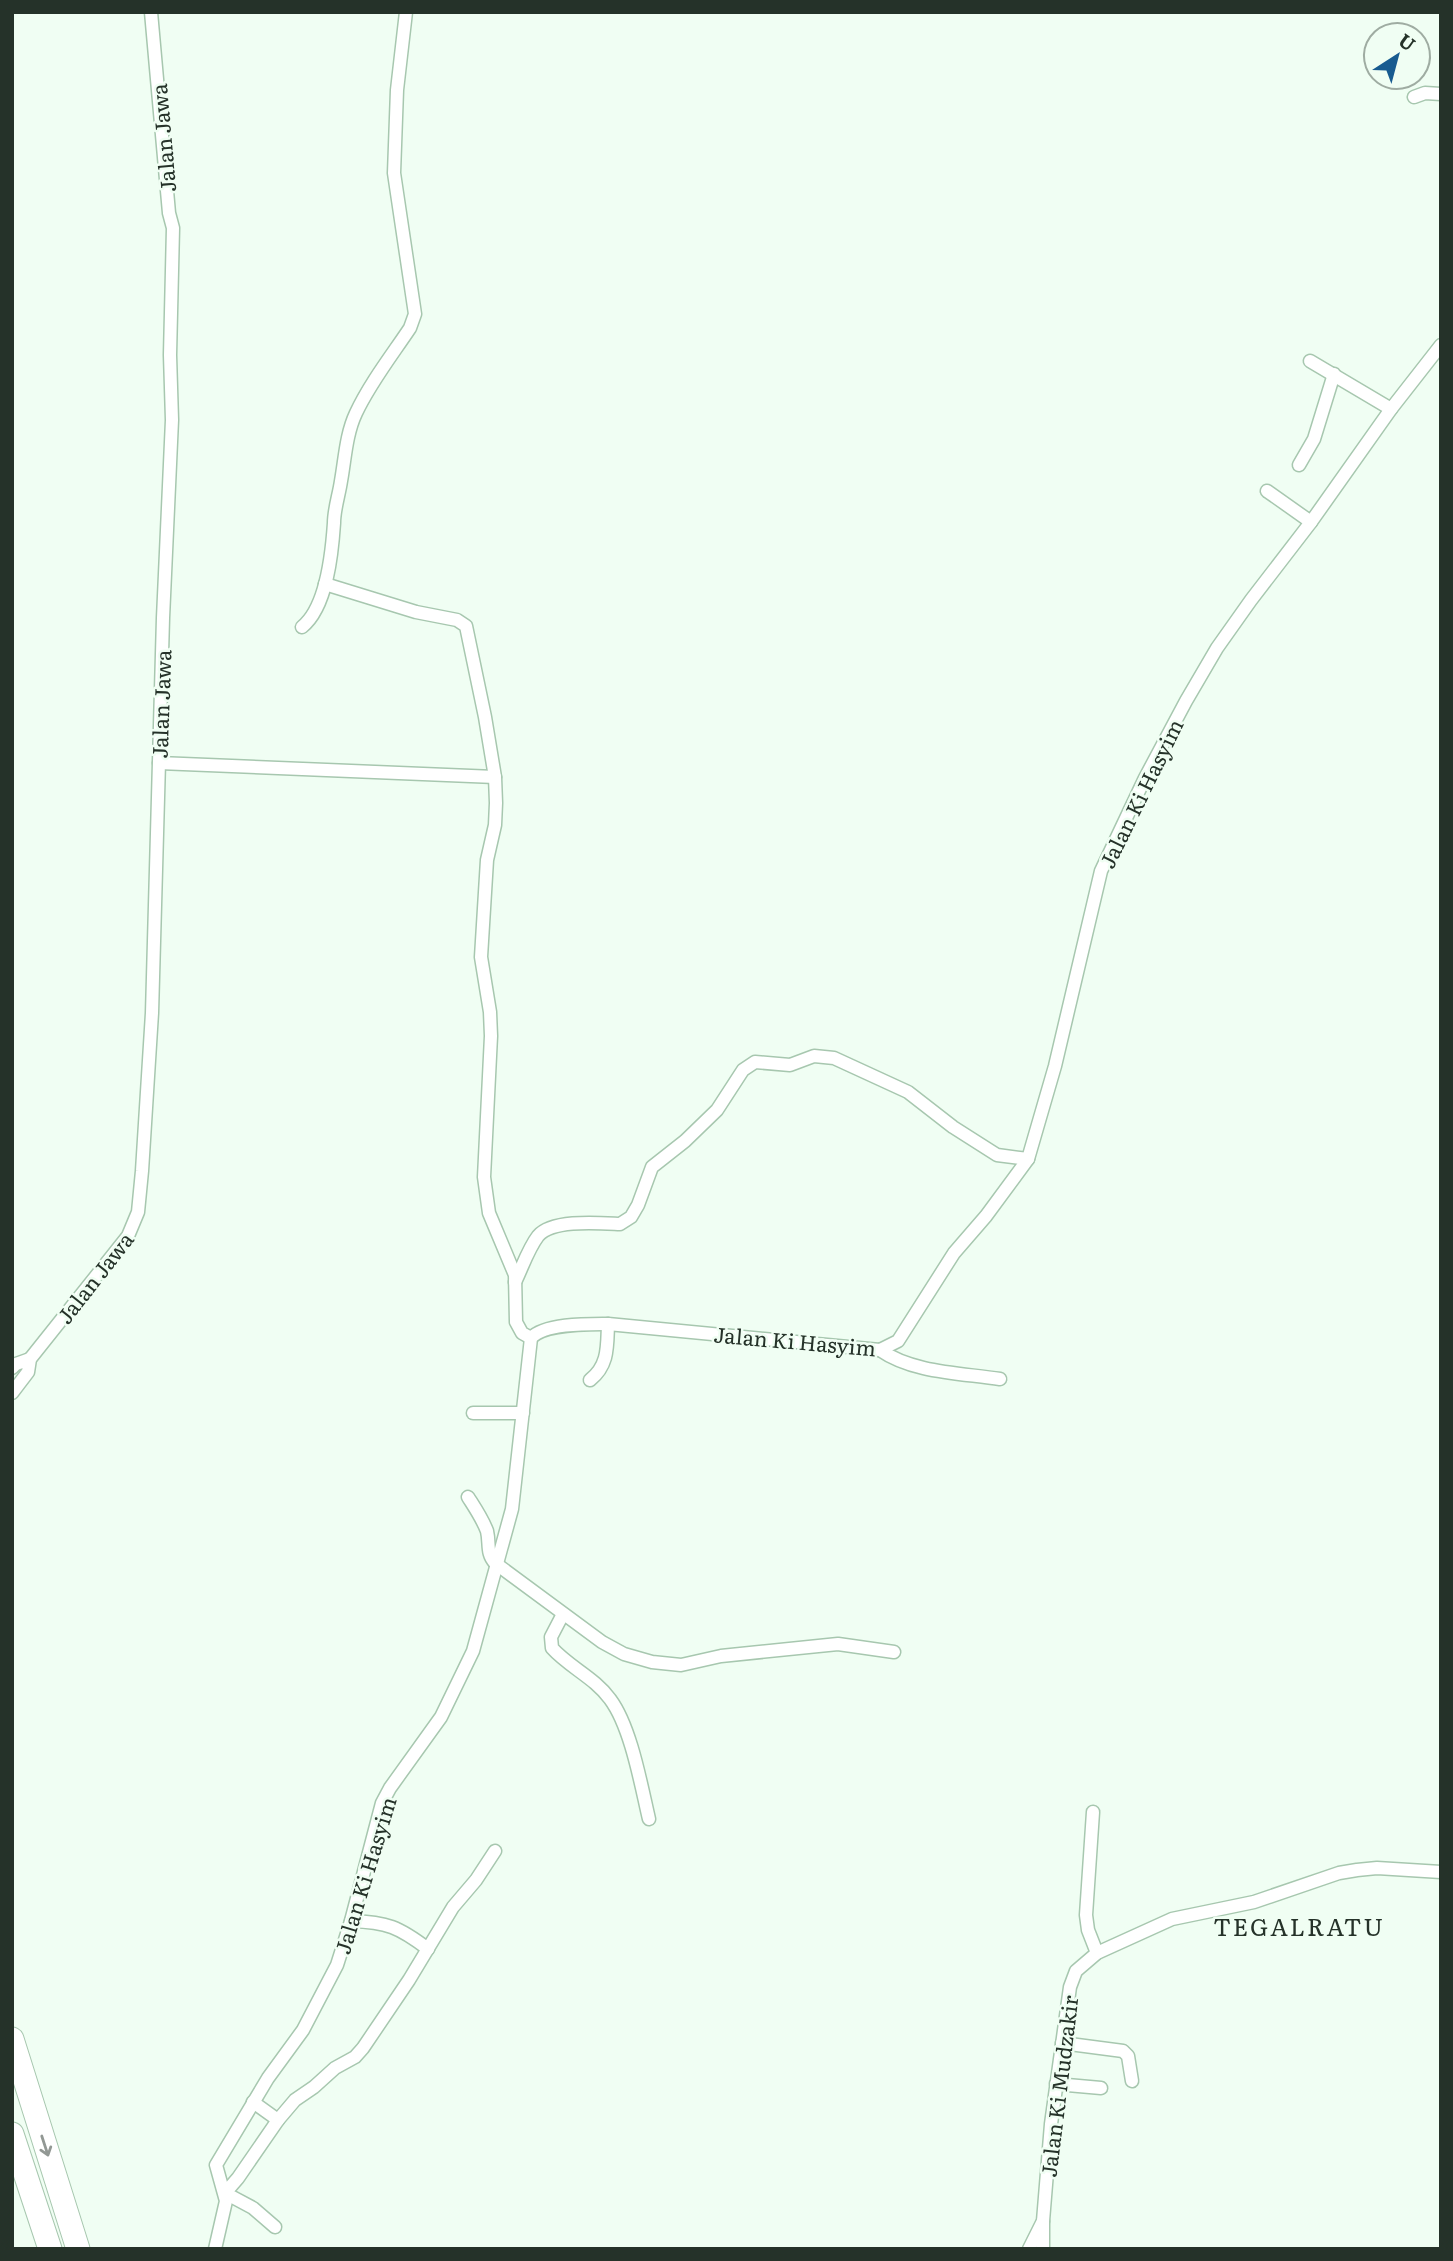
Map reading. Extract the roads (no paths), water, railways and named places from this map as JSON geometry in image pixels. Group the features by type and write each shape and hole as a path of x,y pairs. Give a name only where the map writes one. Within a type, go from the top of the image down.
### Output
{"highway":[{"path":"12,2039 78,2249"},
{"path":"12,2134 50,2249"}],"street":[{"name":"Jalan Jawa","path":"12,1393 28,1371 30,1359 128,1236 138,1212 152,1013 172,420 170,355 173,228 169,213 151,12"},
{"path":"302,627 315,613 325,584 352,423 410,328 415,314 394,173 397,90 406,12"},
{"path":"1414,97 1425,93 1441,94"},
{"name":"Jalan Ki Hasyim","path":"215,2249 226,2201 216,2165 253,2102 314,2012 337,1965 351,1922 382,1803 441,1717 478,1633 495,1563 512,1509 531,1338 543,1331 578,1325 608,1324 880,1350 898,1341 954,1253 986,1216 1028,1159 1055,1066 1101,871 1186,701 1217,648 1258,590 1441,345"},
{"path":"1310,361 1391,409"},
{"path":"1299,465 1314,439 1334,374"},
{"path":"1267,491 1311,522"},
{"path":"325,584 416,612 463,622 485,717 495,776 495,825 487,860 481,957 491,1036 484,1177 489,1213 515,1275 516,1322 522,1333 531,1338"},
{"path":"159,763 495,776"},
{"path":"515,1283 534,1243 544,1231 572,1223 626,1222 638,1205 652,1167 685,1141 717,1110 743,1070 755,1062 790,1065 814,1056 835,1058 908,1092 953,1127 998,1155 1028,1159"},
{"path":"590,1380 599,1373 604,1363 608,1324"},
{"path":"880,1350 890,1357 920,1366 1000,1378"},
{"name":"Jalan Jawa","path":"12,1368 30,1359"},
{"path":"473,1413 523,1413"},
{"path":"468,1497 482,1520 489,1541 488,1554 495,1563 613,1649 638,1659 681,1665 721,1656 838,1644 894,1652"},
{"path":"563,1614 551,1637 552,1648 599,1687 614,1705 635,1761 649,1819"},
{"path":"1093,1812 1086,1915 1088,1930 1097,1953"},
{"path":"275,2227 253,2208 225,2193 295,2100 335,2068 355,2057 363,2048 453,1907 476,1880 495,1851"},
{"name":"Jalan Ki Mudzakir","path":"1029,2249 1042,2221 1062,2043 1073,1978 1082,1965 1097,1953 1172,1919 1254,1902 1339,1873 1377,1868 1441,1872"},
{"path":"351,1922 381,1922 428,1949"},
{"path":"1062,2043 1123,2051 1128,2056 1132,2081"},
{"path":"1056,2084 1101,2088"},
{"path":"253,2102 278,2120"},
{"path":"1042,2221 1043,2249"}],"district":[{"name":"TEGALRATU","path":"1299,1925"}]}
